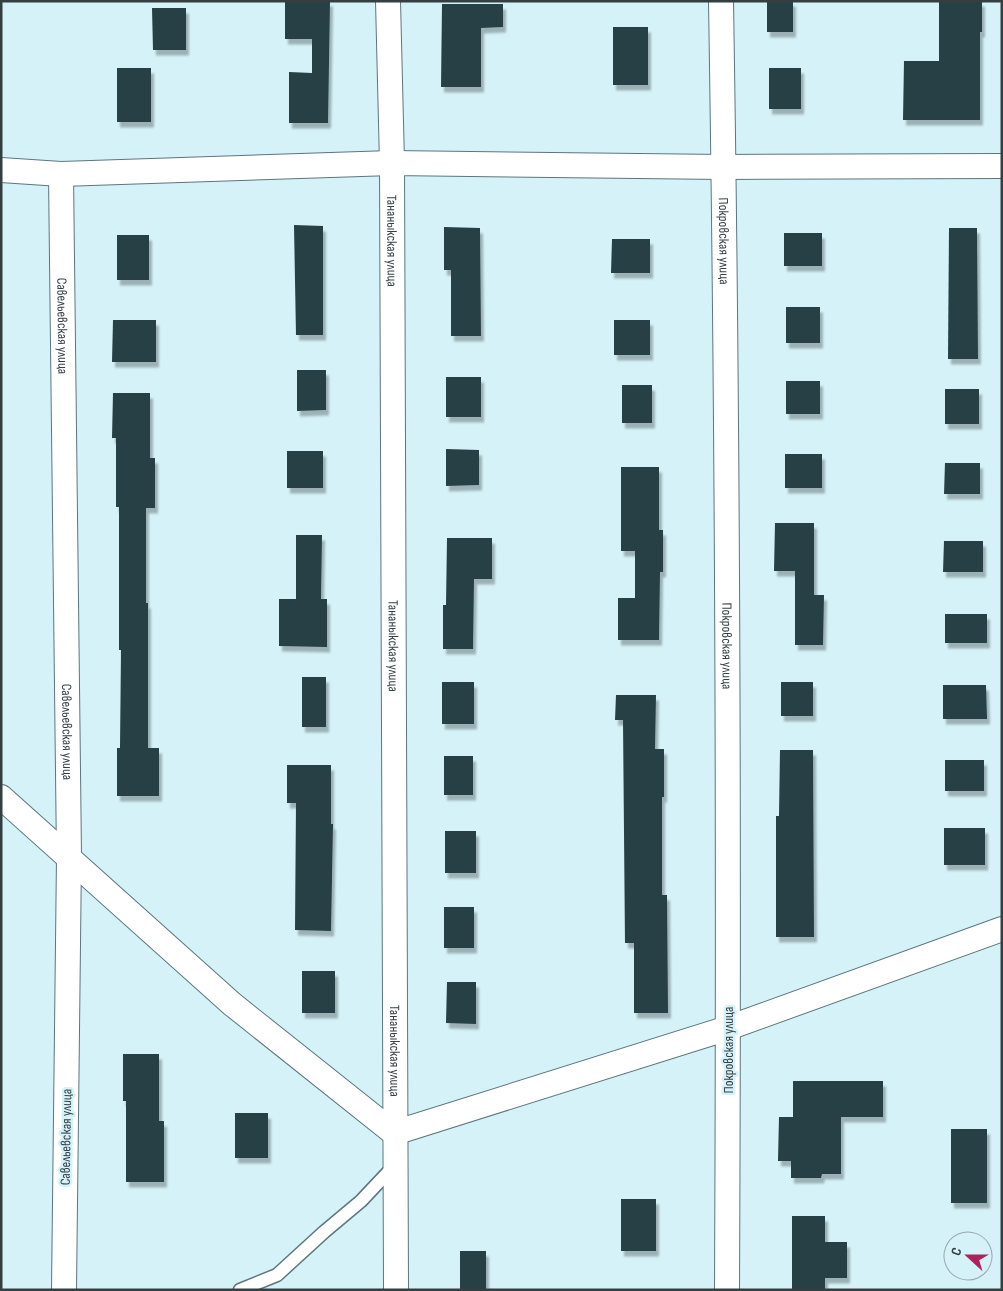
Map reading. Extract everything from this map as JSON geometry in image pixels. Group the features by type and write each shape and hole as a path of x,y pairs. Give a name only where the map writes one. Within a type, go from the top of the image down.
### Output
{"street":[{"name":"Тананыкская улица","path":"388,1 392,163 394,1166 396,1290"},
{"name":"Покровская улица","path":"721,1 724,167 728,1028 727,1290"},
{"path":"1,170 61,174 392,163 724,167 1002,166"},
{"name":"Савельевская улица","path":"61,174 69,857 64,1290"},
{"path":"1,797 232,1004 394,1133 728,1028 1002,929"}],"lane":[{"path":"240,1290 277,1275 361,1200 394,1166"}],"building":[{"path":"285,1 330,1 328,123 289,123 289,72 312,73 312,39 285,39"},
{"path":"767,1 793,1 793,32 767,32"},
{"path":"939,1 982,1 980,120 903,120 904,61 939,61"},
{"path":"442,4 503,4 503,27 481,28 481,87 441,87"},
{"path":"152,8 186,8 186,50 153,50"},
{"path":"613,27 648,27 648,85 613,85"},
{"path":"117,68 151,68 151,122 117,122"},
{"path":"769,68 801,68 801,109 769,109"},
{"path":"294,225 323,226 323,335 296,335"},
{"path":"444,227 480,228 481,336 451,336 451,270 444,270"},
{"path":"949,228 977,228 978,359 948,359"},
{"path":"784,233 822,233 822,266 784,266"},
{"path":"117,235 149,235 149,280 117,280"},
{"path":"612,239 650,239 650,273 611,273"},
{"path":"786,307 820,307 820,343 786,343"},
{"path":"113,320 156,320 156,362 112,362"},
{"path":"614,320 650,320 650,355 614,355"},
{"path":"297,370 326,370 326,410 297,411"},
{"path":"446,377 481,377 481,417 446,417"},
{"path":"786,381 820,381 820,414 786,414"},
{"path":"622,385 652,385 652,423 622,423"},
{"path":"945,389 979,389 979,424 945,424"},
{"path":"113,393 150,393 150,458 155,458 155,508 146,508 148,748 159,748 159,796 117,796 117,748 120,748 121,650 119,650 119,507 116,507 116,438 112,438"},
{"path":"446,449 479,450 479,485 446,486"},
{"path":"287,451 323,451 323,488 287,488"},
{"path":"785,454 822,454 822,488 785,488"},
{"path":"945,463 980,463 980,494 944,494"},
{"path":"621,467 659,467 659,530 663,530 663,572 660,572 659,640 618,640 618,598 635,598 635,551 621,551"},
{"path":"775,523 814,523 814,595 824,595 823,645 795,645 795,571 774,571"},
{"path":"296,535 322,535 321,599 327,599 327,647 279,646 279,599 296,599"},
{"path":"447,538 492,538 492,579 474,579 473,649 443,649 443,605 446,605"},
{"path":"944,541 983,541 983,572 943,572"},
{"path":"945,614 987,614 987,643 945,643"},
{"path":"302,677 326,677 326,727 302,727"},
{"path":"442,682 474,682 474,724 442,724"},
{"path":"781,682 813,682 813,716 781,716"},
{"path":"943,685 986,685 987,719 943,719"},
{"path":"616,695 656,695 655,749 664,749 662,895 667,895 668,1013 634,1013 634,943 625,943 623,720 615,720"},
{"path":"780,750 813,750 814,937 776,937 776,816 779,816"},
{"path":"444,756 473,756 473,795 444,795"},
{"path":"945,760 984,760 984,791 945,791"},
{"path":"287,765 331,765 331,824 333,824 331,931 295,930 296,803 287,803"},
{"path":"944,828 985,828 985,865 944,865"},
{"path":"445,831 476,831 476,873 445,873"},
{"path":"444,907 474,907 474,948 444,948"},
{"path":"302,971 335,971 335,1013 302,1013"},
{"path":"447,982 476,982 476,1024 446,1023"},
{"path":"123,1054 159,1054 159,1121 164,1121 164,1182 126,1182 126,1101 123,1101"},
{"path":"793,1081 883,1081 883,1117 841,1117 841,1174 822,1174 821,1178 791,1178 791,1161 778,1161 779,1117 793,1117"},
{"path":"235,1113 268,1113 268,1158 235,1158"},
{"path":"951,1129 987,1129 987,1203 951,1203"},
{"path":"621,1199 656,1199 656,1251 621,1251"},
{"path":"792,1216 825,1216 825,1242 847,1242 847,1278 825,1278 825,1290 792,1290"},
{"path":"460,1251 486,1251 486,1290 460,1290"}]}
